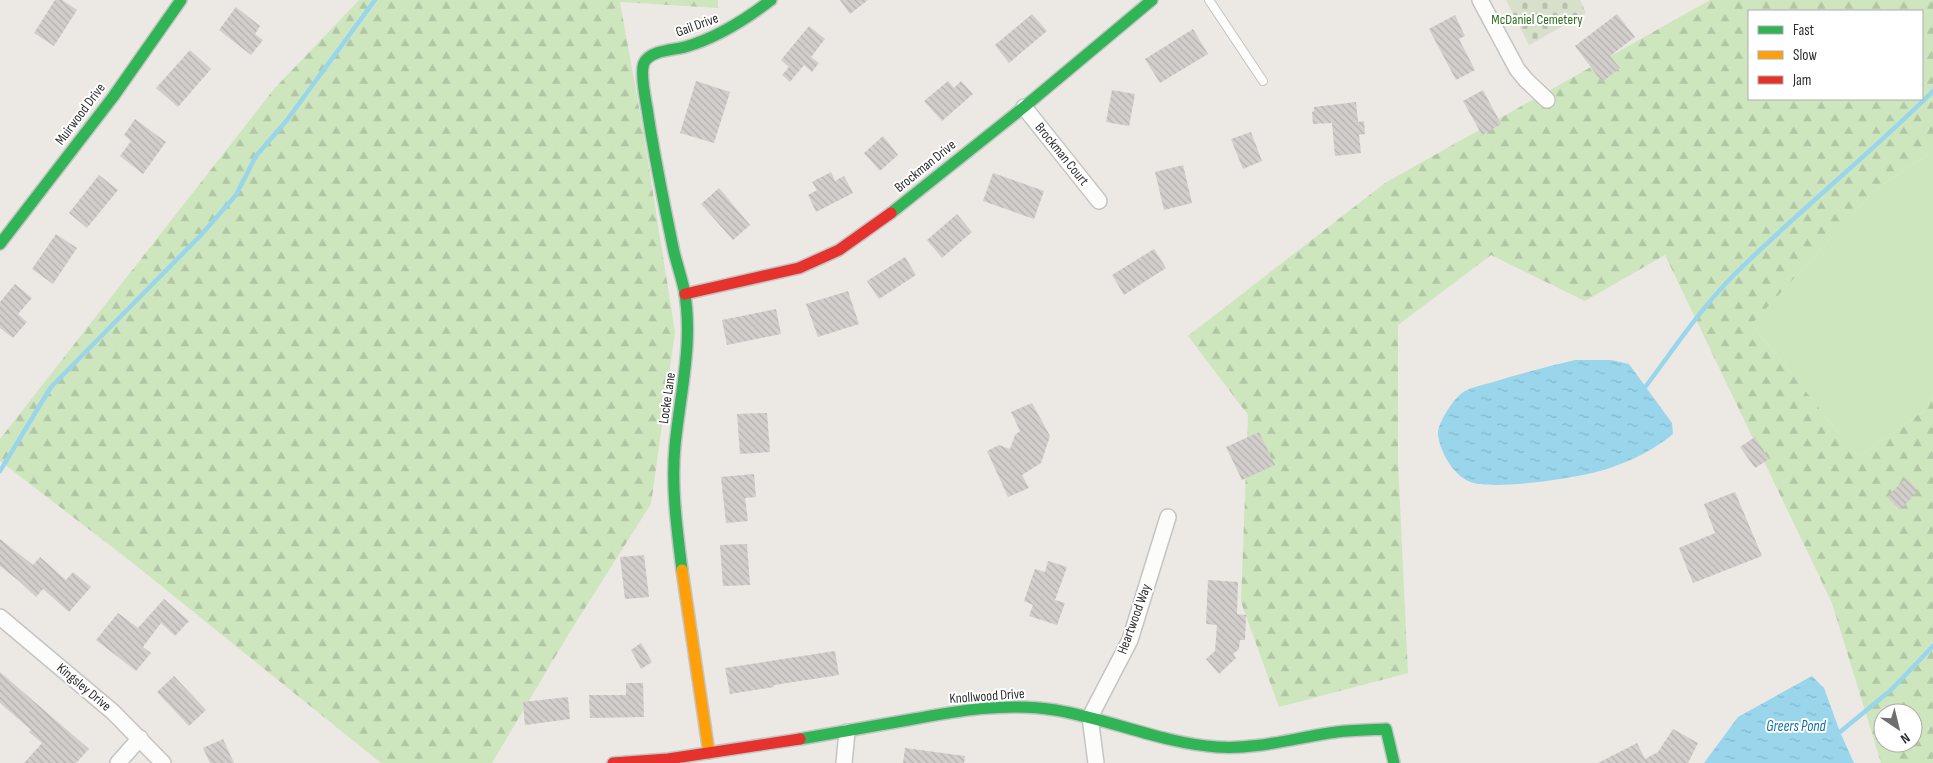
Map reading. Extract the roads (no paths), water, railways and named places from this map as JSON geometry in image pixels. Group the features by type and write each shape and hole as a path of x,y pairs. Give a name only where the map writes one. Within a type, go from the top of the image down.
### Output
{"street":[{"name":"Muirwood Drive","path":"0,244 113,97 181,0"},
{"name":"Gail Drive","path":"655,55 689,46 730,30 771,0"},
{"name":"Brockman Drive","path":"685,294 799,268 838,250 876,225 1024,107 1152,0"},
{"path":"1480,0 1517,68 1547,100"},
{"name":"Locke Lane","path":"655,55 644,62 642,81 674,249 685,294 688,349 674,452 674,472 688,617 709,753"},
{"name":"Brockman Court","path":"1024,107 1099,201"},
{"name":"Heartwood Way","path":"1090,717 1130,640 1168,517"},
{"name":"Kingsley Drive","path":"0,617 113,712 163,763"},
{"name":"Knollwood Drive","path":"612,763 668,759 846,732 942,714 998,707 1023,707 1090,717 1152,735 1218,747 1260,745 1338,732 1386,728 1394,763"},
{"path":"1090,717 1096,763"},
{"path":"844,763 846,732"},
{"path":"118,763 140,738"}],"lane":[{"path":"1209,0 1263,81"}],"water":[{"path":"1575,360 1611,360 1629,364 1672,423 1673,434 1643,454 1610,468 1560,479 1496,485 1468,481 1457,473 1441,448 1438,430 1443,417 1461,394 1478,386"},
{"name":"Greers Pond","path":"1812,676 1824,688 1854,763 1704,763 1738,717"}],"waterway":[{"path":"0,471 51,387 201,235 236,195 256,156 287,120 375,0"},
{"path":"1646,386 1698,316 1733,276 1933,91"},
{"path":"1840,732 1891,690 1933,646"}],"park label":[{"name":"McDaniel Cemetery","path":"1537,19"}]}
